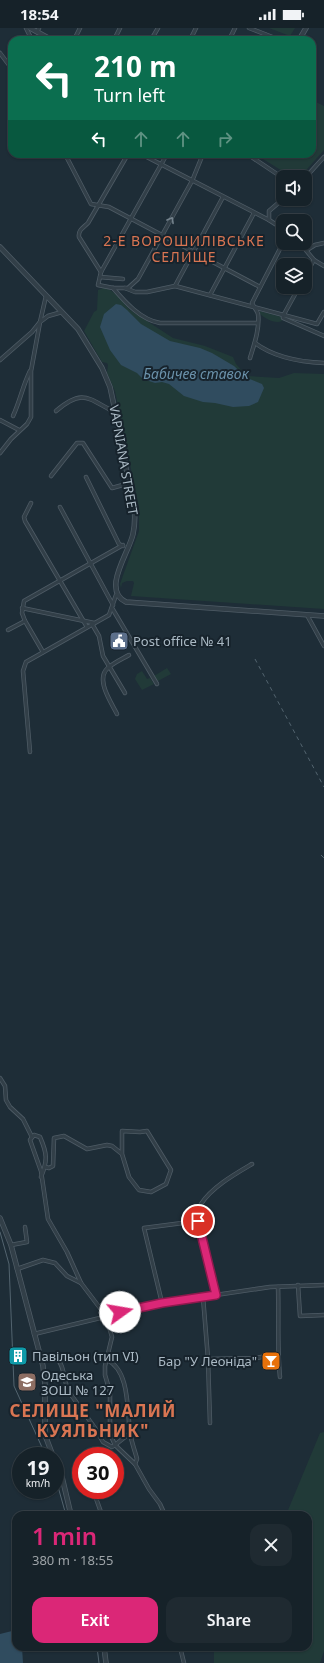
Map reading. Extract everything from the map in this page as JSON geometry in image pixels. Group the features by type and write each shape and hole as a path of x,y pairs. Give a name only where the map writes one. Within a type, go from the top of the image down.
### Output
{"street":[{"path":"30,28 38,30 46,36"},
{"path":"249,28 266,35"},
{"path":"258,32 259,36"},
{"path":"0,53 8,64"},
{"path":"312,170 324,157"},
{"path":"67,158 91,204 109,207 260,287"},
{"path":"102,272 79,235 80,230 88,223 126,158"},
{"path":"148,158 276,224"},
{"path":"165,158 102,272 98,285 113,288 128,288 138,278 192,181 201,158"},
{"path":"253,158 276,173"},
{"path":"175,286 223,197"},
{"path":"260,215 269,211 276,205"},
{"path":"269,211 269,220"},
{"path":"210,295 254,213"},
{"path":"312,247 324,243"},
{"name":"VAPNIANA STREET","path":"0,247 78,329 102,368 110,387 136,512 133,535 116,579 116,595"},
{"path":"250,358 255,343 258,313 252,303 279,250"},
{"path":"307,250 314,260 324,266"},
{"path":"312,264 314,260"},
{"path":"100,277 123,279"},
{"path":"123,288 135,292 147,292 175,286 317,324 324,312"},
{"path":"113,288 136,311 150,322 257,323"},
{"path":"283,316 295,294"},
{"path":"0,453 19,430 23,429 28,424 31,417 31,371 46,295"},
{"path":"0,360 32,332 40,322 48,316 62,312"},
{"path":"283,316 287,320 324,336"},
{"path":"255,343 289,359 304,362 324,363"},
{"path":"13,416 18,406 24,384 31,371"},
{"path":"56,411 64,404 78,398 89,398 115,412"},
{"path":"0,420 19,430"},
{"path":"51,476 77,443 83,443 112,488 130,483"},
{"path":"86,477 119,544 128,547"},
{"path":"31,503 24,517 25,520 87,627"},
{"path":"60,506 112,606 157,684"},
{"path":"43,652 22,612 24,601 123,546"},
{"path":"30,752 23,671 26,662 109,615 116,595 126,602 306,613 324,616"},
{"path":"22,608 81,619 93,624 99,636 103,656 126,693"},
{"path":"306,613 324,646"},
{"path":"8,630 25,620"},
{"path":"117,714 104,690 103,684 106,670 129,656"},
{"path":"0,1078 5,1086 6,1100 10,1107 23,1118 32,1137 30,1140 41,1177 48,1219 67,1252 81,1283 106,1316 112,1337 105,1366 105,1375 110,1392 110,1434 115,1445 135,1464 163,1511"},
{"path":"45,1167 49,1168 53,1166 54,1138 64,1136 87,1149 107,1145 112,1146 122,1154 129,1177 139,1190 151,1192 166,1184 171,1170 147,1131 122,1131 122,1154"},
{"path":"32,1137 34,1135 40,1137 44,1148 46,1164 41,1177"},
{"path":"216,1295 198,1221 200,1205 212,1191 252,1164"},
{"path":"0,1218 11,1245 45,1377 45,1435 50,1447"},
{"path":"162,1303 144,1228 198,1221"},
{"path":"11,1245 26,1242 25,1227"},
{"path":"16,1269 43,1260 48,1261 54,1263 67,1276 81,1283"},
{"path":"298,1285 300,1316 324,1315"},
{"path":"34,1334 162,1303 278,1287 324,1285"},
{"path":"278,1287 278,1354 280,1377"},
{"path":"203,1297 208,1359 210,1423"},
{"path":"208,1359 256,1358 278,1354"},
{"path":"40,1355 56,1357 61,1362 66,1386 72,1398 95,1428 103,1442 112,1448 130,1433"},
{"path":"107,1360 115,1365 127,1393 130,1433 137,1460 135,1464"},
{"path":"64,1485 71,1511"},
{"path":"96,1499 101,1511"},
{"path":"104,1651 106,1663"},
{"path":"181,1651 184,1663"}],"green space":[{"path":"269,28 295,28 290,36"},
{"path":"316,102 324,106 324,150 306,170 281,170 261,158 316,158"},
{"path":"106,287 117,295 130,310 173,338 205,346 233,357 236,364 247,376 279,378 294,373 324,374 324,609 131,596 134,583 133,581 122,583 121,588 120,584 139,531 139,508 115,391 107,373 108,365 107,363 102,362 84,331 94,312 97,310 98,290"},
{"path":"260,311 281,317 282,321 276,322 268,319 260,314"},
{"path":"167,668 171,674 158,681 156,680 154,676"},
{"path":"142,671 147,679 150,678 154,684 142,690 135,679 137,674"},
{"path":"324,1432 324,1651 320,1663 214,1663 214,1651 312,1651 312,1511 288,1511 320,1433"}],"water":[{"name":"Бабичев ставок","path":"116,304 121,305 141,324 170,341 200,348 212,353 234,366 247,378 262,384 264,388 258,402 249,406 233,407 203,402 184,396 169,384 162,382 155,383 143,379 137,373 121,365 110,350 100,327 104,314"},
{"path":"12,1631 12,1651 22,1651 23,1663 0,1663 0,1634"}],"tram line":[{"path":"0,1232 9,1264 14,1386 42,1447"},
{"path":"61,1499 65,1511"},
{"path":"98,1651 99,1663"}],"railway":[{"path":"255,659 324,787"},
{"path":"321,855 324,858"}],"place":[{"name":"Post office № 41","path":"119,641"},
{"name":"Павільон (тип VI)","path":"18,1356"},
{"name":"Бар \"У Леоніда\"","path":"271,1361"},
{"name":"Одеська ЗОШ № 127","path":"27,1382"}],"district":[{"name":"2-Е ВОРОШИЛІВСЬКЕ СЕЛИЩЕ","path":"184,248"},
{"name":"СЕЛИЩЕ \"МАЛИЙ КУЯЛЬНИК\"","path":"93,1420"}],"route":[{"path":"120,1312 162,1303 216,1295 198,1221"}]}
